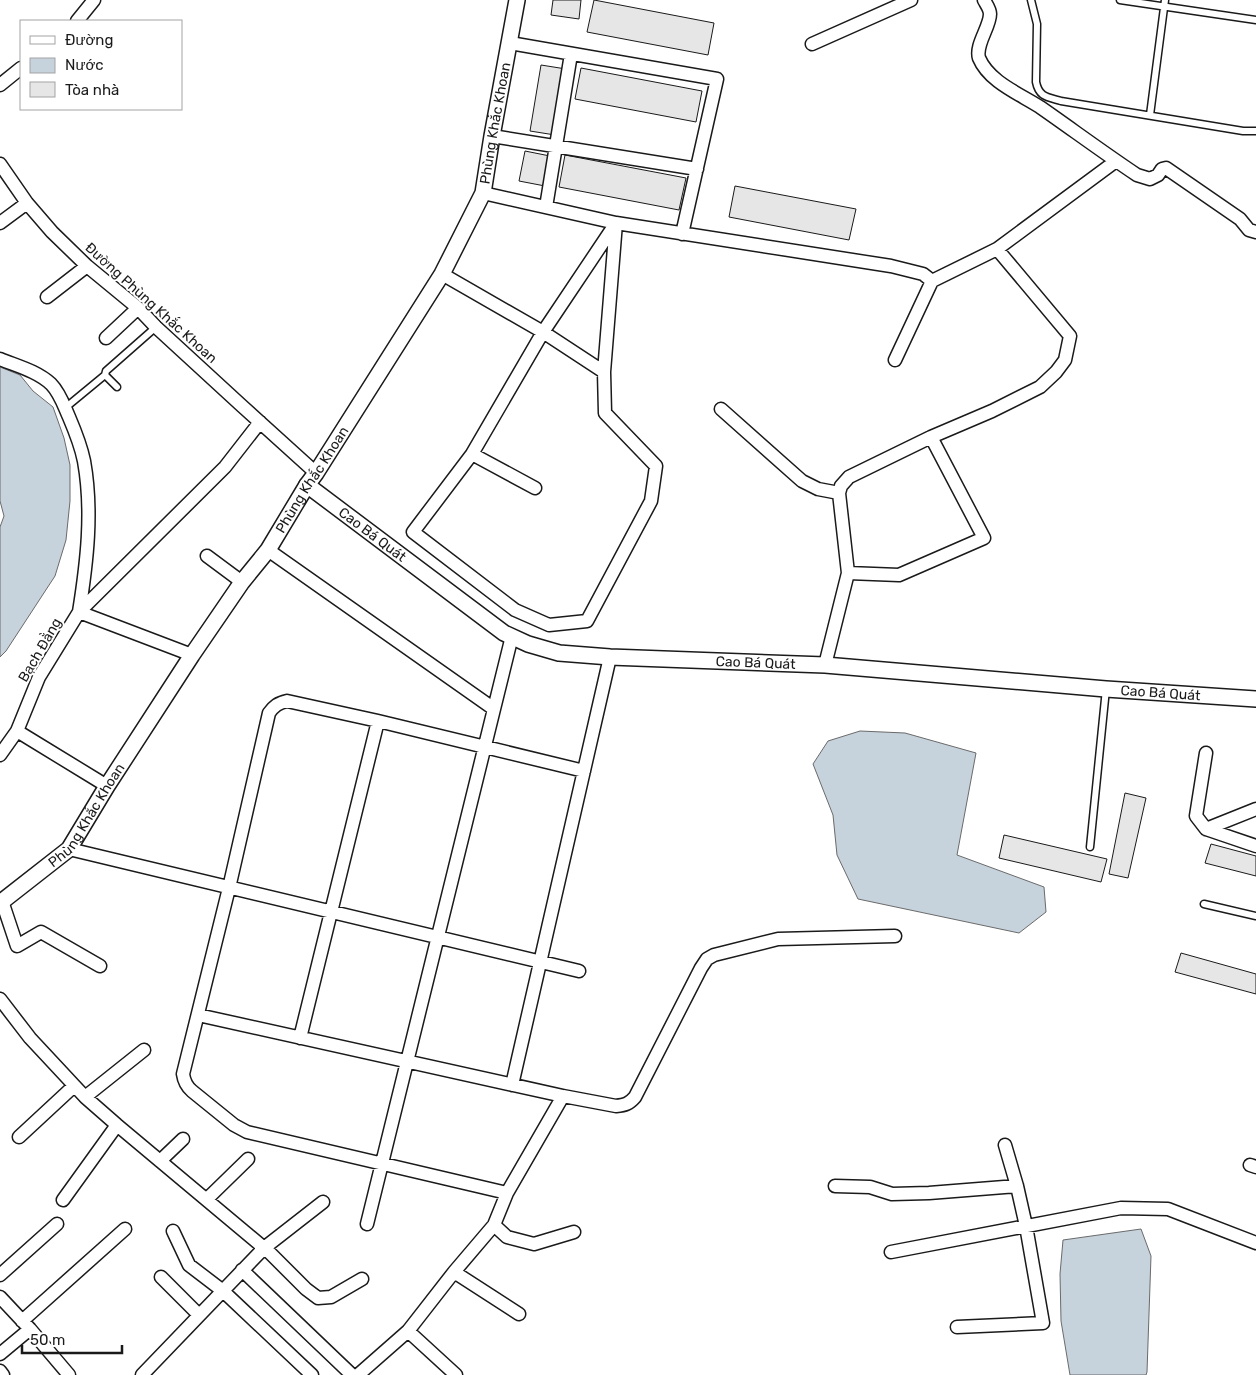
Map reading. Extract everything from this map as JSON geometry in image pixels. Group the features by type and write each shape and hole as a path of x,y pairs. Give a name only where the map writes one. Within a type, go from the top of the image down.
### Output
{"street":[{"path":"78,20 94,0"},
{"name":"Phùng Khắc Khoan","path":"1,902 69,849 107,786 192,655 242,582 268,550 442,274 483,193 517,0"},
{"path":"812,44 910,0"},
{"path":"984,0 990,12 978,55 982,64 1001,83 1137,175 1150,179 1166,168 1240,219 1249,230 1256,232"},
{"path":"510,43 717,79 682,234"},
{"path":"546,208 571,54"},
{"path":"0,85 20,69"},
{"path":"492,136 696,169"},
{"path":"895,360 932,281 997,249 1116,161"},
{"name":"Đường Phùng Khắc Khoan","path":"0,164 27,203 52,232 87,266 138,308 156,327 260,422 312,479"},
{"path":"483,193 616,223 891,266 923,274 932,281"},
{"path":"0,223 27,203"},
{"path":"616,223 604,372 605,413 656,466 651,501 587,621 549,625 514,610 413,532 472,454 542,332 616,223"},
{"path":"825,665 848,573 838,493 844,481 931,437 1040,388 1065,360 1070,336 997,249"},
{"path":"46,298 87,266"},
{"path":"442,274 542,332 604,372"},
{"path":"106,338 138,308"},
{"path":"0,359 24,368 51,384 58,392 80,445 84,460 88,496 88,547 79,612"},
{"path":"721,409 802,482 818,489 838,493"},
{"path":"79,612 225,467 260,422"},
{"path":"848,573 899,575 984,538 931,437"},
{"path":"472,454 535,488"},
{"name":"Cao Bá Quát","path":"312,479 504,633 528,644 559,654 610,658 825,665 1106,689 1256,699"},
{"path":"268,550 494,709"},
{"path":"206,556 242,582"},
{"path":"79,612 192,655"},
{"name":"Bạch Đằng","path":"0,755 17,731 39,677 79,612"},
{"path":"367,1224 512,636"},
{"path":"512,1085 610,658"},
{"path":"507,1193 247,1132 234,1125 192,1091 184,1081 183,1074 269,713 272,708 279,703 287,701 584,771"},
{"path":"300,1038 378,721"},
{"path":"17,731 107,786"},
{"path":"1206,753 1196,816 1206,829 1256,846"},
{"path":"1206,829 1256,809"},
{"path":"69,849 579,971"},
{"path":"1,902 17,946 41,932 100,966"},
{"path":"198,1015 563,1096 616,1106 627,1105 635,1097 707,959 714,955 778,939 895,936"},
{"path":"0,998 30,1038 74,1086 117,1125 264,1248 306,1290 318,1298 331,1297 362,1279"},
{"path":"86,1097 144,1050"},
{"path":"19,1137 74,1086"},
{"path":"358,1375 408,1331 494,1225 507,1193 563,1096"},
{"path":"63,1200 117,1125"},
{"path":"160,1161 183,1139"},
{"path":"957,1327 1043,1323 1026,1226 1017,1186 1004,1145"},
{"path":"207,1199 248,1159"},
{"path":"835,1186 870,1188 892,1194 1017,1186"},
{"path":"142,1375 264,1248 323,1202"},
{"path":"891,1252 1121,1208 1168,1209 1256,1243"},
{"path":"0,1275 57,1224"},
{"path":"494,1225 507,1237 534,1244 574,1232"},
{"path":"0,1354 78,1272 125,1229"},
{"path":"173,1231 189,1265 223,1291 312,1375"},
{"path":"242,1270 352,1375"},
{"path":"454,1272 519,1314"},
{"path":"160,1278 199,1315"},
{"path":"0,1297 69,1375"},
{"path":"408,1331 456,1375"},
{"path":"0,1371 3,1375"}],"lane":[{"path":"1031,0 1037,24 1036,82 1043,96 1060,101 1243,131 1256,131"},
{"path":"1120,0 1164,3 1256,20"},
{"path":"1150,115 1164,3"},
{"path":"65,408 105,375 106,371 156,327"},
{"path":"105,375 117,387"},
{"path":"1090,846 1106,689"},
{"path":"1204,904 1256,916"}],"water":[{"path":"0,367 20,375 33,391 53,407 64,438 70,465 70,501 66,540 55,576 6,651 0,657 0,527 4,516 0,501"},
{"path":"860,731 905,733 976,753 957,855 1044,887 1046,912 1019,933 858,899 837,855 833,815 813,764 828,741"},
{"path":"1141,1229 1151,1256 1146,1375 1070,1375 1061,1321 1060,1274 1063,1240"}],"building":[{"path":"553,0 581,0 579,19 551,15"},
{"path":"594,0 714,23 708,55 587,32"},
{"path":"541,65 566,69 555,135 530,131"},
{"path":"581,68 702,91 696,122 575,99"},
{"path":"525,151 550,156 545,186 519,181"},
{"path":"565,155 686,178 679,210 559,187"},
{"path":"735,186 856,209 849,240 729,217"},
{"path":"1125,793 1146,798 1128,878 1109,874"},
{"path":"1004,835 1107,859 1101,882 999,858"},
{"path":"1211,844 1256,856 1256,876 1205,863"},
{"path":"1181,953 1256,974 1256,994 1175,972"}]}
